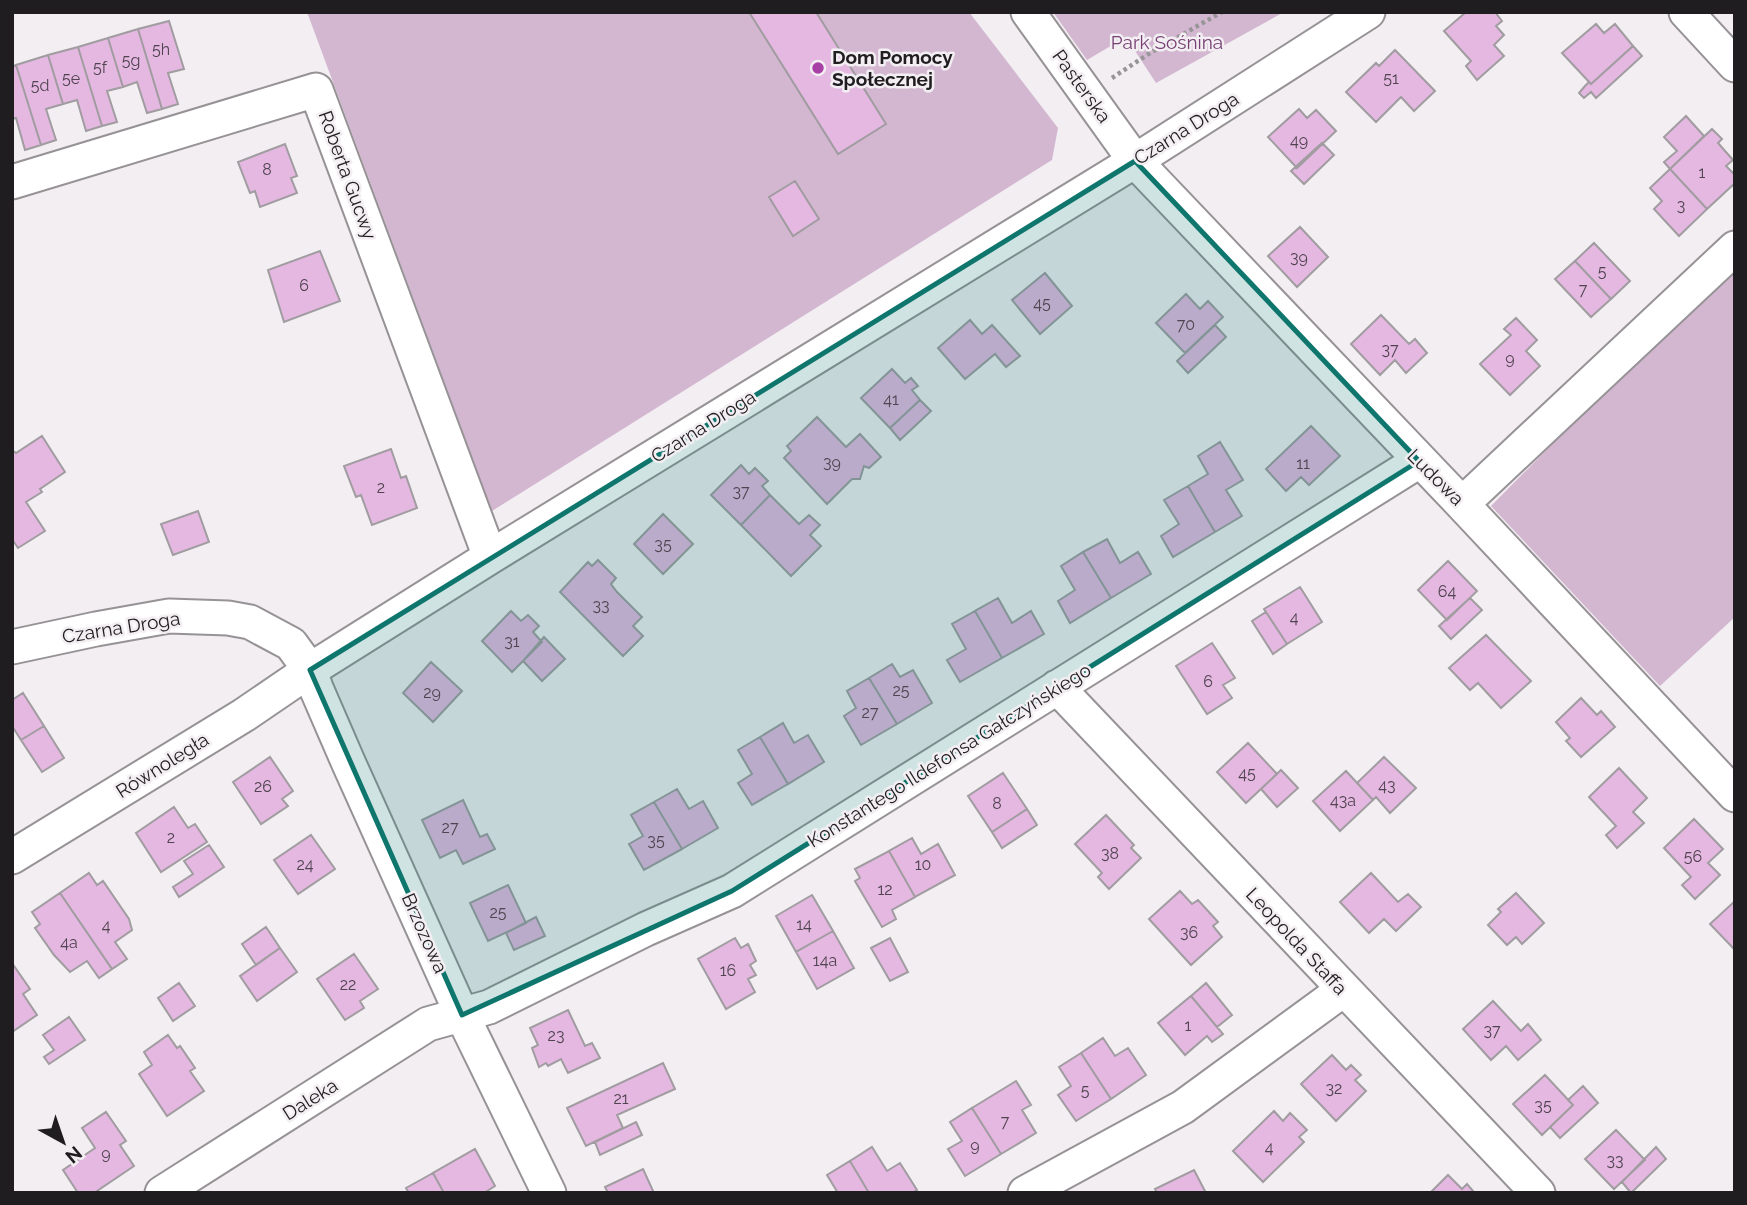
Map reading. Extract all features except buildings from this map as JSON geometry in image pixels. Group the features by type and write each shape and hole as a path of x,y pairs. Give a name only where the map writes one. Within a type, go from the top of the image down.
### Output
{"street":[{"name":"Pasterska","path":"1028,12 1135,161"},
{"name":"Czarna Droga","path":"12,647 169,616 228,618 250,622 291,644 310,670 1135,161 1367,12"},
{"path":"1686,12 1735,65"},
{"name":"Roberta Gucwy","path":"12,182 316,90 490,557"},
{"name":"Ludowa","path":"1135,161 1735,795"},
{"path":"1462,504 1735,248"},
{"name":"Konstantego Ildefonsa Gałczyńskiego","path":"462,1015 489,1007 646,929 732,891 1419,461"},
{"name":"Równoległa","path":"12,858 244,715 310,670"},
{"name":"Brzozowa","path":"310,670 349,764 462,1015 549,1193"},
{"name":"Leopolda Staffa","path":"1057,687 1538,1193"},
{"path":"1025,1193 1183,1107 1343,990"},
{"name":"Daleka","path":"162,1193 428,1024 462,1015"}],"path":[{"path":"1088,94 1150,53 1222,12"}],"highlighted area":[{"path":"1135,161 1419,461 732,891 462,1015 310,670"}],"green space":[{"path":"307,12 969,12 1058,128 1052,160 492,511"},
{"name":"Park Sośnina","path":"1053,12 1284,12 1156,83 1126,37 1087,60"},
{"path":"1735,269 1735,617 1660,686 1491,506 1580,416"}],"place":[{"name":"Dom Pomocy Społecznej","path":"818,68"}]}
